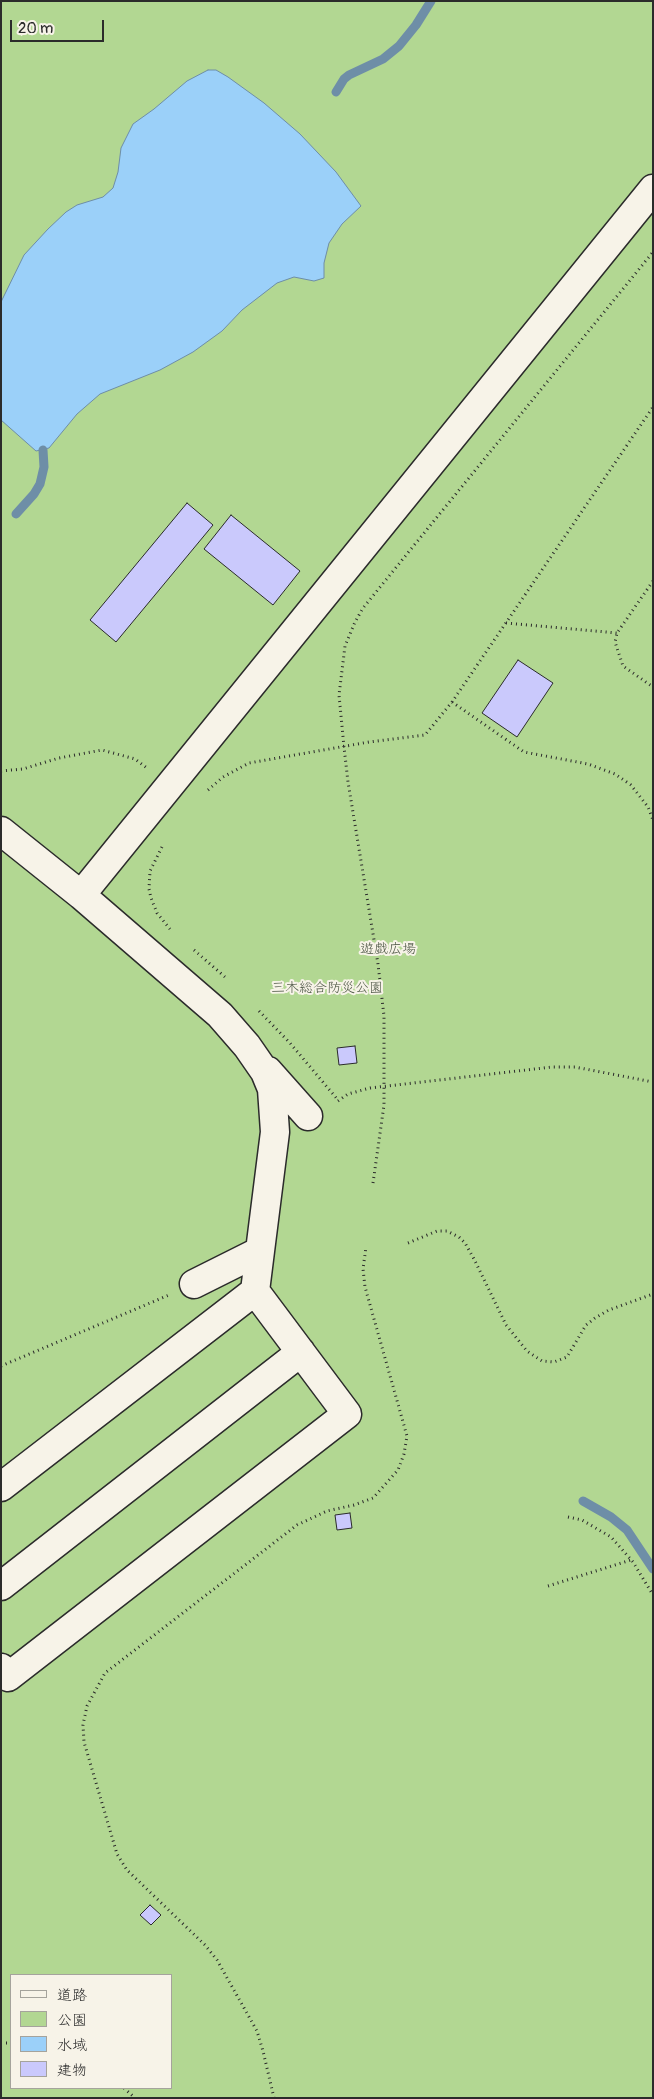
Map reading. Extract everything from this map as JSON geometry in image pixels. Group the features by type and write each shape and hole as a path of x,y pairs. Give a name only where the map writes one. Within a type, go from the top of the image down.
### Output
{"lane":[{"path":"81,895 653,189"},
{"path":"1,832 81,895 220,1015 308,1116"},
{"path":"1,1668 8,1677 347,1414 255,1291 275,1132 272,1088 256,1057"},
{"path":"194,1284 260,1251"},
{"path":"1,1487 255,1291"},
{"path":"1,1586 301,1352"}],"path":[{"path":"373,1183 382,1127 384,1030 381,987 348,782 344,746 340,688 345,646 355,622 376,593 653,252"},
{"path":"203,795 222,777 249,763 344,746 425,735 452,702 653,407"},
{"path":"653,580 617,633 615,642 623,666 653,688"},
{"path":"506,623 617,633"},
{"path":"452,702 524,752 588,764 615,774 631,786 648,807 653,820"},
{"path":"1,771 23,769 59,758 102,750 135,760 169,786"},
{"path":"163,844 157,853 150,871 150,898 161,920 174,933"},
{"path":"193,949 229,981"},
{"path":"255,1007 290,1043 338,1100 355,1091 552,1067 576,1067 653,1082"},
{"path":"408,1243 437,1230 446,1231 459,1237 469,1251 506,1325 527,1351 542,1361 554,1362 568,1357 586,1325 595,1318 609,1310 653,1294"},
{"path":"274,2098 257,2031 217,1960 206,1945 127,1870 117,1854 84,1742 83,1725 87,1706 105,1673 297,1525 327,1511 354,1506 372,1498 398,1470 404,1454 407,1436 365,1287 363,1269 366,1247"},
{"path":"1,1366 194,1284"},
{"path":"568,1517 582,1520 606,1534 631,1560 653,1595"},
{"path":"548,1586 631,1560"},
{"path":"125,2089 135,2098"}],"green space":[{"name":"三木総合防災公園","path":"1,1 653,1 653,2098 1,2098"}],"water":[{"path":"208,70 216,70 228,77 264,103 300,134 336,172 361,206 342,224 329,243 324,263 324,278 314,281 294,277 277,283 242,310 222,331 193,352 160,370 100,394 77,414 49,448 36,451 1,420 1,302 24,255 48,229 66,212 77,205 103,197 113,188 118,172 121,148 133,124 187,81"}],"building":[{"path":"187,503 213,525 116,642 90,620"},
{"path":"231,515 300,571 273,605 204,549"},
{"path":"518,660 553,683 517,737 482,713"},
{"path":"355,1046 357,1063 339,1065 337,1048"},
{"path":"350,1513 352,1528 337,1530 335,1515"},
{"path":"150,1905 161,1915 151,1925 140,1915"}],"waterway":[{"path":"336,92 344,79 349,75 383,59 399,46 416,25 431,1"},
{"path":"16,514 34,494 40,484 44,467 43,450"},
{"path":"583,1501 611,1517 627,1530 653,1569"}],"park label":[{"name":"遊戯広場","path":"388,949"}]}
